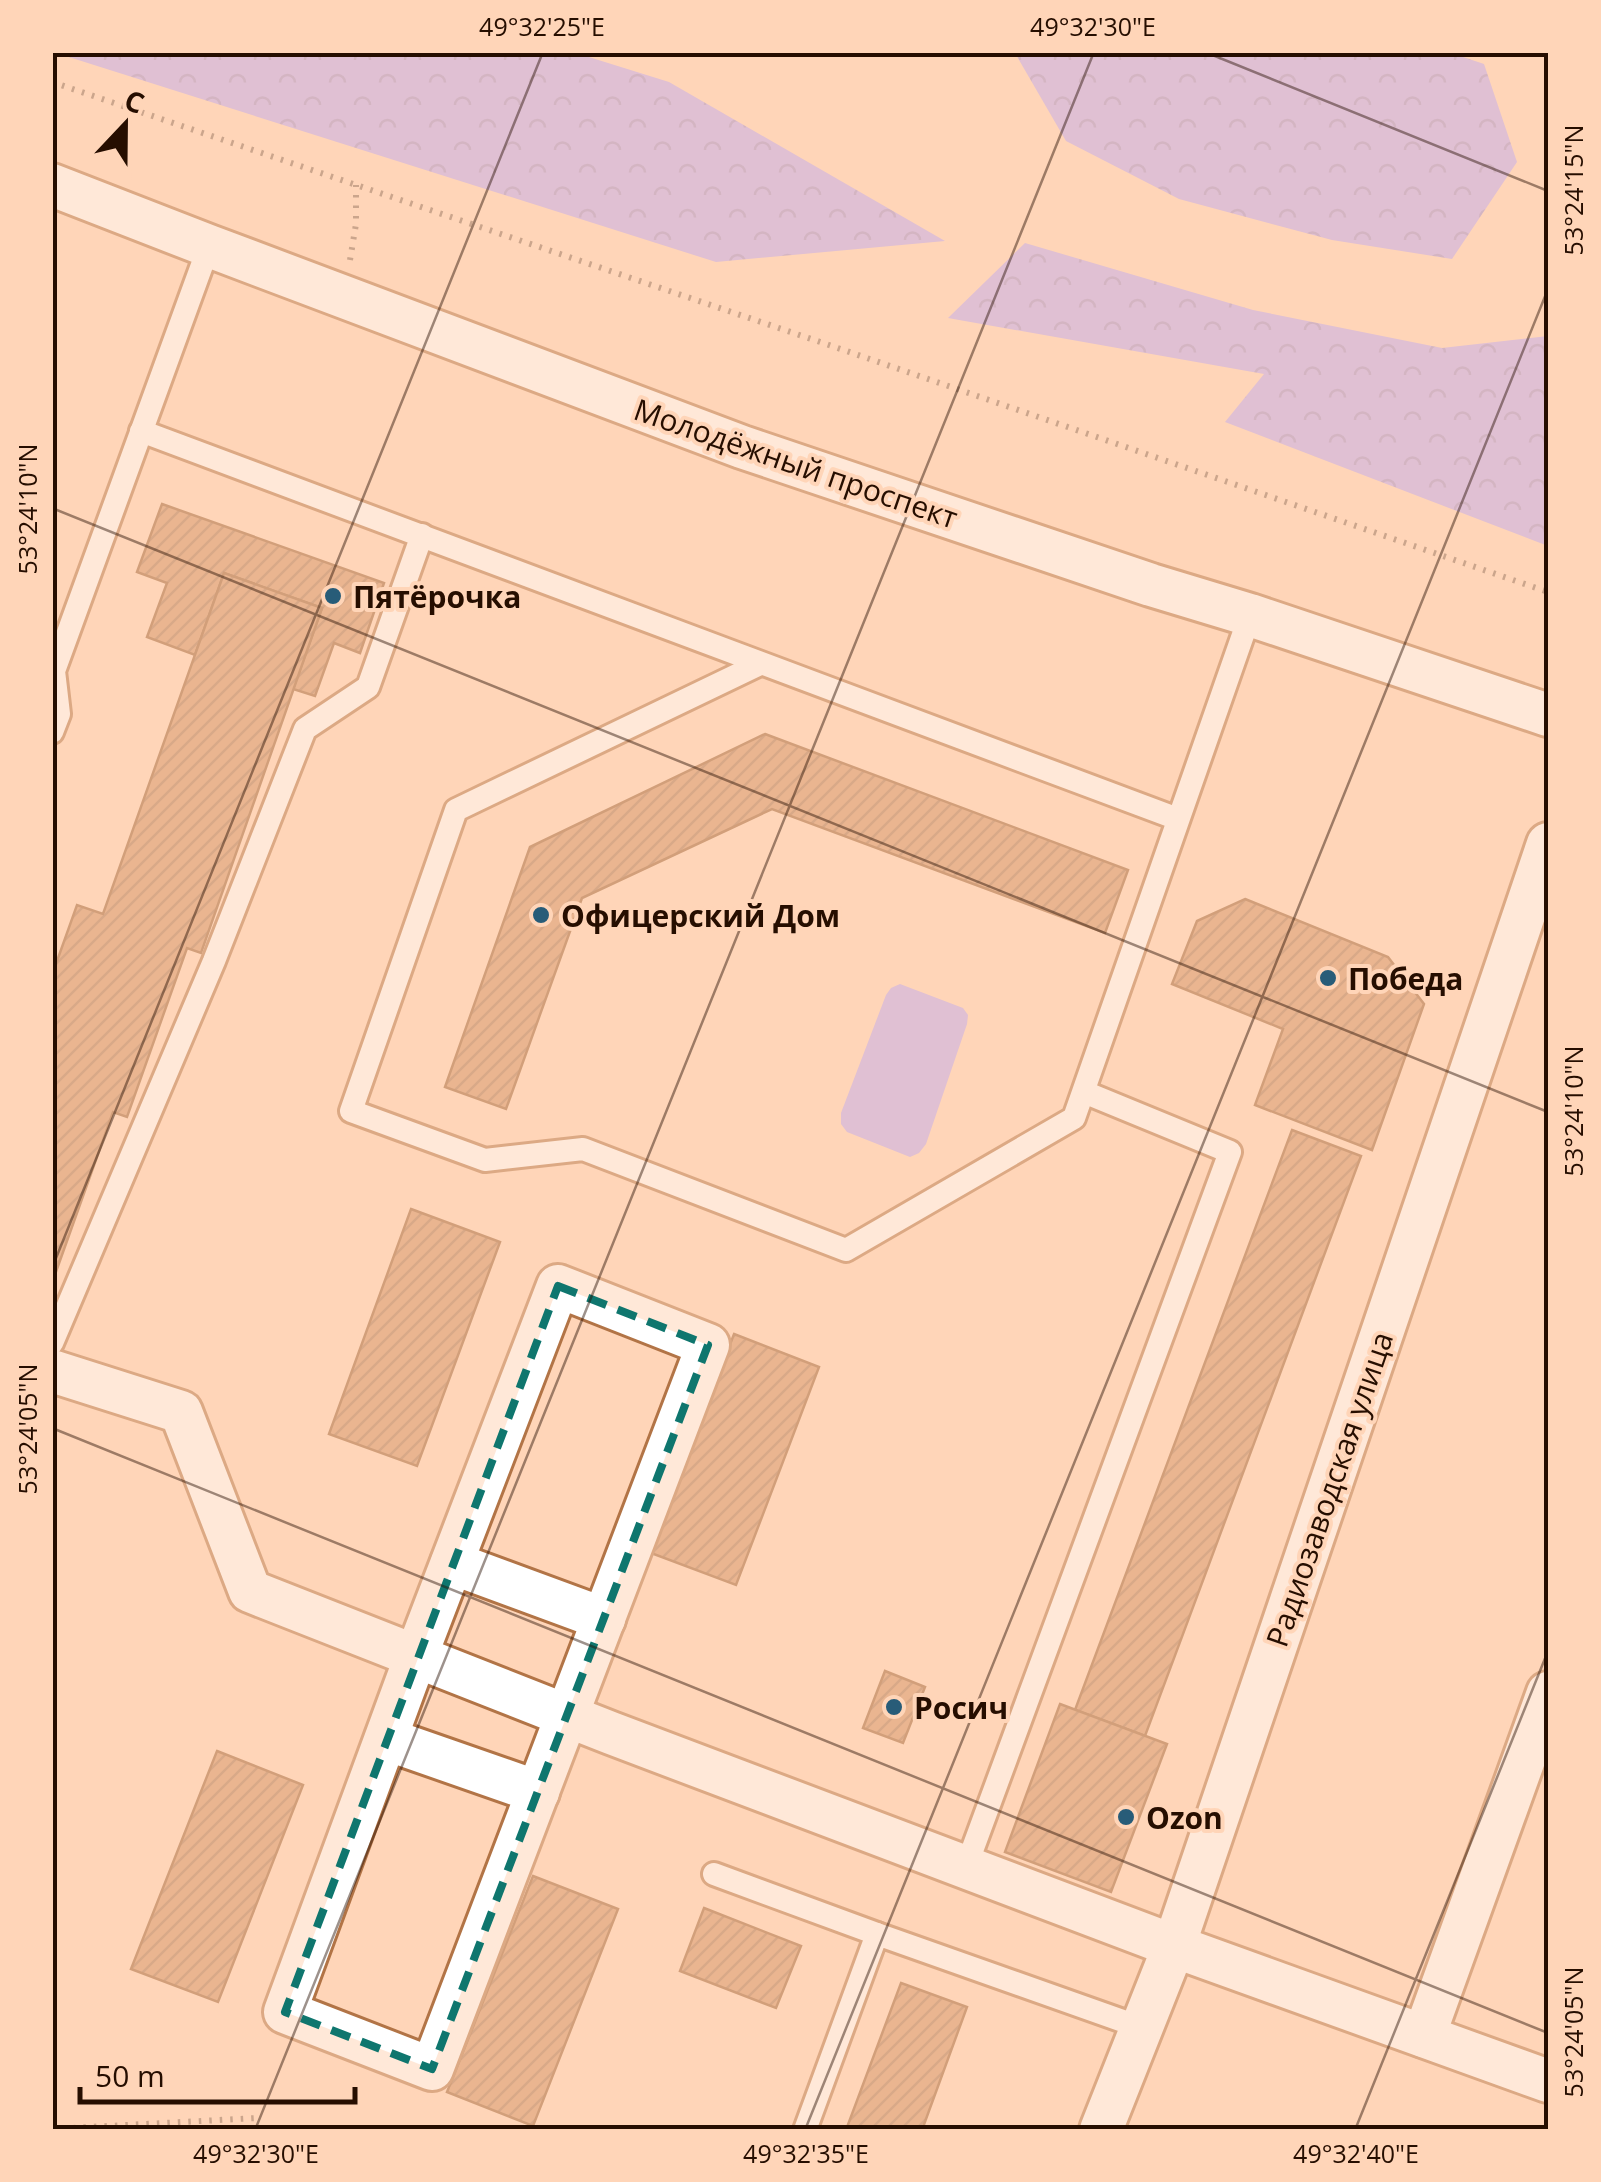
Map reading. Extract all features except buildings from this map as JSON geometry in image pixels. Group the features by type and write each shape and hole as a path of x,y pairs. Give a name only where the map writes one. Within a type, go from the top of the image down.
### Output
{"street":[{"name":"Молодёжный проспект","path":"52,184 742,447 1548,715"},
{"name":"Радиозаводская улица","path":"1101,2130 1174,1946 1548,844"},
{"path":"558,1286 708,1345 432,2069 285,2012 416,1656 558,1286"},
{"path":"52,1371 180,1412 250,1591 966,1868 1548,2082"},
{"path":"452,1562 604,1619"},
{"path":"1424,2036 1548,1693"},
{"path":"386,1738 538,1792"}],"lane":[{"path":"52,732 59,714 54,671 208,246"},
{"path":"141,430 1178,819"},
{"path":"52,1343 214,960 305,730 368,687 422,535"},
{"path":"760,664 456,810 351,1111 485,1160 583,1149 846,1250 1074,1118 1250,614"},
{"path":"966,1868 1230,1152 1084,1092"},
{"path":"714,1874 1140,2028"},
{"path":"805,2130 877,1934"}],"path":[{"path":"52,82 1548,592"},
{"path":"348,266 356,224 356,185"},
{"path":"52,2130 257,2118"}],"highlighted area":[{"path":"558,1286 708,1345 432,2069 285,2012"}],"green space":[{"path":"53,52 576,53 669,82 945,241 716,262"},
{"path":"1015,53 1451,53 1484,64 1517,162 1452,259 1332,240 1179,199 1066,141"},
{"path":"1025,243 1253,310 1442,348 1548,336 1548,546 1225,422 1264,374 948,318"},
{"path":"900,984 963,1008 968,1015 926,1144 910,1157 847,1132 841,1124 841,1113 886,995"}],"place":[{"name":"Пятёрочка","path":"333,596"},
{"name":"Офицерский Дом","path":"541,915"},
{"name":"Победа","path":"1328,978"},
{"name":"Росич","path":"894,1707"},
{"name":"Ozon","path":"1126,1817"}]}
